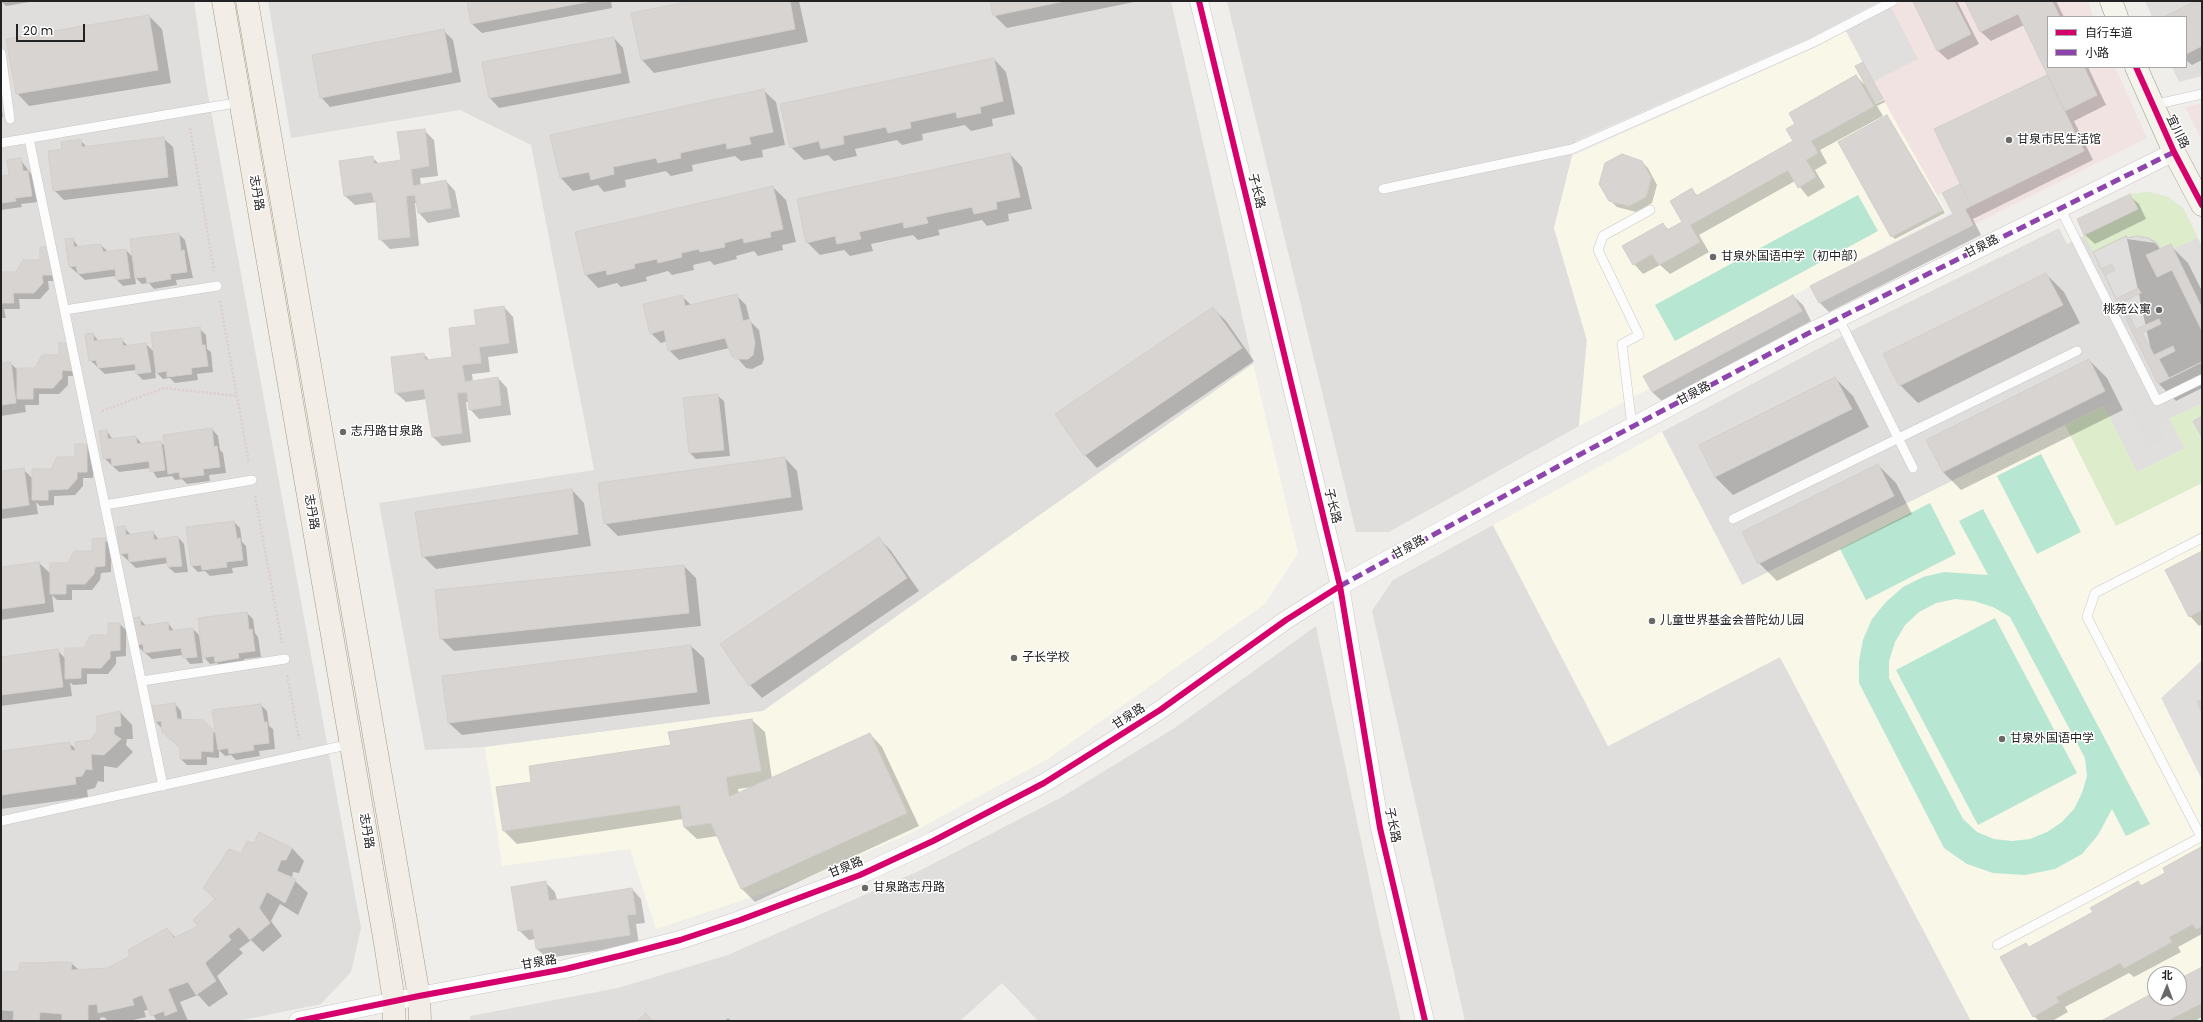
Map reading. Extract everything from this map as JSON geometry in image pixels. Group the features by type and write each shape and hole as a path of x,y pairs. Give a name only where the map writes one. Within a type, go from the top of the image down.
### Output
{"main road":[{"name":"志丹路","path":"223,1 351,744 394,1011"},
{"name":"志丹路","path":"247,1 420,996"},
{"path":"420,996 420,1021"}],"street":[{"name":"子长路","path":"1199,1 1340,586 1380,828 1425,1021"},
{"path":"2111,1 2117,16"},
{"name":"宜川路","path":"2136,68 2174,152 2202,205"},
{"name":"甘泉路","path":"298,1021 394,1011 420,996 565,969 680,940 746,918 860,875 933,841 1044,783 1160,710 1286,620 1340,586 1632,426 1839,319 2174,152"},
{"name":"志丹路","path":"420,996 428,1021"},
{"path":"384,1021 394,1011"}],"lane":[{"path":"1383,189 1572,149 1812,43 1893,1"},
{"path":"1,54 10,119"},
{"path":"2152,105 2202,94"},
{"path":"1,143 241,102"},
{"path":"29,139 163,786"},
{"path":"2060,208 2157,401 2202,379"},
{"path":"1632,426 1622,344 1638,335 1598,250 1603,236 1650,210"},
{"path":"65,310 217,286"},
{"path":"1839,319 1913,468"},
{"path":"1733,519 2077,351"},
{"path":"105,506 252,480"},
{"path":"1997,945 2201,837 2087,617 2095,593 2202,538"},
{"path":"142,682 285,659"},
{"path":"1,821 351,744"}],"path":[{"path":"187,112 302,755"},
{"path":"87,417 164,388 237,396"}],"shaded area":[{"path":"1,1 194,1 206,83 361,928 351,972 321,1004 238,1021 1,1021"},
{"path":"268,1 1171,1 1253,364 763,711 485,747 425,750 379,503 594,470 531,145 460,110 291,138"},
{"path":"1227,1 1881,1 1810,38 1576,141 1554,228 1587,340 1579,426 1389,532 1356,532"},
{"path":"1903,1 2088,1 2093,16 2047,16 2047,68 2115,68 2147,138 1973,225 1965,209 1971,206 1960,184 1937,195 1883,100 1875,103 1855,66 1862,62 1846,31"},
{"path":"2145,1 2202,1 2202,76 2179,82 2172,68 2187,68 2187,16 2152,16"},
{"path":"1891,7 1918,59 1873,82 1846,31"},
{"name":"甘泉外国语中学（初中部）","path":"1846,31 1863,62 1855,67 1875,103 1883,99 1947,213 1643,376 1649,389 1579,426 1587,340 1554,228 1572,156 1812,49"},
{"path":"2202,103 2202,141 2185,107"},
{"path":"2149,192 2168,197 2183,208 2202,246 2202,403 2170,419 2185,448 2137,472 2103,406 1742,585 1662,432 1859,327 2059,228 2067,244 2137,210 2130,194"},
{"name":"子长学校","path":"1253,364 1298,553 1265,604 1048,759 911,833 803,880 656,929 630,849 502,866 485,747 763,711"},
{"path":"2202,388 2202,403 2184,412 2178,399"},
{"path":"2123,397 2148,447 2164,439 2156,425 2169,419 2185,448 2137,472 2104,406"},
{"name":"甘泉外国语中学","path":"2202,403 2202,660 2161,698 2202,780 2202,1021 1971,1021 1780,657 1608,746 1493,525 1662,432 1742,585 2104,406 2137,472 2185,448 2169,419"},
{"path":"1493,525 1608,746 1780,657 1971,1021 1465,1021 1372,611 1393,580"},
{"path":"1316,626 1379,926 1401,1021 1038,1021 1002,983 960,1021 470,1021 470,1016 618,988 728,955 921,870 1062,797 1176,727"},
{"path":"2202,660 2202,780 2161,698"}],"green space":[{"path":"2149,192 2168,197 2183,208 2198,238 2173,249 2170,244 2160,249 2156,242 2148,238 2137,236 2127,238 2126,236 2093,252 2084,235 2137,210 2130,194"},
{"path":"1858,195 1878,231 1675,341 1655,305"},
{"path":"2202,403 2202,416 2193,421 2202,437 2202,483 2116,526 2065,425 2104,406 2137,472 2185,448 2169,419"},
{"path":"2041,454 2081,532 2037,554 1997,476"},
{"path":"1930,503 1956,554 1866,600 1840,549"},
{"path":"1983,509 2150,824 2126,836 2112,809 2098,835 2082,854 2055,869 2025,875 1993,873 1967,864 1944,848 1859,683 1859,661 1863,640 1872,619 1886,602 1903,587 1923,577 1944,572 1988,575 1959,521","holes":["1955,599 1974,601 1993,607 2010,617 2085,758 2087,776 2082,793 2074,809 2062,822 2047,832 2030,839 2012,841 1994,839 1977,832 1963,819 1889,678 1889,661 1895,642 1905,625 1919,612 1936,603"]},
{"path":"1995,618 2077,773 1978,825 1896,670"}],"building":[{"path":"467,1 592,1 471,24"},
{"path":"691,1 790,1 795,29 641,60 631,13"},
{"path":"990,1 1065,1 993,16"},
{"path":"1913,1 1954,1 1971,34 1937,51"},
{"path":"1965,1 2052,1 2060,16 2047,16 2047,68 2084,68 2097,95 2065,111 2018,14 1980,32"},
{"path":"2195,1 2202,1 2202,46 2187,54 2187,16 2166,16"},
{"path":"149,15 158,70 16,94 6,39"},
{"path":"444,29 452,72 320,98 312,55"},
{"path":"614,37 621,73 489,98 482,62"},
{"path":"994,58 1003,101 980,107 981,113 957,118 956,112 910,122 911,128 888,133 886,127 843,136 844,144 821,149 819,141 790,148 780,104"},
{"path":"1863,62 1883,99 1875,103 1855,66"},
{"path":"1856,75 1874,106 1811,141 1818,153 1806,160 1816,177 1798,188 1788,170 1690,225 1700,242 1659,265 1652,254 1633,265 1622,246 1663,223 1667,230 1682,222 1670,201 1692,188 1696,196 1793,141 1786,129 1795,124 1789,113"},
{"name":"甘泉市民生活馆","path":"2047,75 2084,151 1971,206 1934,129"},
{"path":"764,89 773,132 749,137 751,144 727,149 726,143 680,153 681,158 658,163 656,158 613,167 614,174 591,180 589,172 560,178 550,135"},
{"path":"1887,115 1943,210 1891,237 1838,142"},
{"path":"425,129 429,166 411,169 413,186 446,180 451,208 418,213 415,195 406,196 410,237 379,240 376,201 374,201 372,192 344,196 339,161 373,156 374,164 401,160 397,132"},
{"path":"164,137 168,177 53,191 48,151 62,149 61,142 81,139 82,147"},
{"path":"1010,153 1020,197 996,202 997,209 974,214 972,207 926,217 928,223 904,228 903,222 859,232 861,239 837,244 835,236 806,243 797,199"},
{"path":"1622,154 1642,161 1651,178 1646,197 1629,206 1609,201 1599,184 1605,163"},
{"path":"21,158 23,171 28,171 32,196 15,198 16,201 1,203 1,176 9,175 7,160"},
{"path":"1960,184 1971,206 1965,209 1973,225 1819,303 1810,286 1953,214 1942,193"},
{"path":"773,186 783,229 770,232 771,237 744,243 743,238 724,243 725,247 700,252 699,249 681,253 682,257 658,263 657,259 634,264 635,268 607,275 606,270 585,275 575,232"},
{"path":"2130,194 2138,209 2084,235 2077,219"},
{"path":"179,233 181,251 184,250 187,272 170,274 171,279 147,283 146,277 135,278 130,239"},
{"name":"桃苑公寓","path":"2126,236 2127,238 2137,236 2148,238 2156,242 2160,249 2171,244 2202,308 2202,362 2158,384 2093,252"},
{"name":"桃苑公寓","path":"2126,236 2127,238 2137,236 2148,238 2158,245 2160,249 2146,255 2157,277 2172,270 2202,331 2202,362 2169,378 2159,359 2175,351 2173,346 2154,355 2142,333 2161,324 2159,319 2136,329 2123,302 2141,293 2138,288 2116,299 2105,275 2115,270 2112,264 2101,269 2093,252"},
{"path":"73,238 74,247 101,244 103,252 126,249 130,278 116,280 115,269 78,274 76,266 69,267 65,239"},
{"path":"40,247 52,247 53,275 42,275 43,283 34,293 13,293 14,303 1,303 1,272 16,272 23,260 40,260"},
{"path":"2046,273 2063,305 1899,386 1883,354"},
{"path":"737,294 743,321 750,319 755,343 753,355 748,359 735,359 731,355 725,338 668,351 664,330 650,334 643,304 683,295 685,306"},
{"path":"1793,295 1802,311 1652,392 1643,376"},
{"path":"504,306 509,343 479,347 481,363 462,365 465,382 498,377 501,405 469,410 467,392 457,393 462,433 432,437 424,389 395,393 391,357 424,353 425,360 452,357 449,328 476,325 474,310"},
{"path":"1213,307 1242,348 1084,456 1055,414"},
{"path":"200,327 202,345 205,345 208,366 191,368 192,374 167,377 167,371 156,373 151,333"},
{"path":"93,333 94,341 122,338 123,346 146,343 151,372 136,374 135,364 98,368 96,360 89,361 85,334"},
{"path":"59,343 72,343 72,371 62,370 62,378 53,388 33,388 33,399 17,399 17,368 35,368 42,355 59,355"},
{"path":"2089,359 2105,391 1943,472 1926,440"},
{"path":"11,362 16,403 1,405 1,363"},
{"path":"1835,377 1852,409 1715,477 1699,445"},
{"path":"718,394 724,450 689,453 683,398"},
{"path":"2202,416 2202,437 2193,421"},
{"path":"212,428 214,447 217,446 220,467 203,469 204,475 180,478 179,472 168,474 163,435"},
{"path":"107,430 108,439 136,436 137,444 161,441 165,470 150,472 149,461 112,466 111,458 103,459 99,431"},
{"path":"75,444 87,444 87,472 77,472 77,479 68,489 48,490 48,500 32,500 32,469 51,469 57,457 75,457"},
{"path":"785,457 791,497 604,524 598,483"},
{"path":"1878,464 1894,496 1758,564 1742,532"},
{"path":"24,468 29,505 1,509 1,471"},
{"path":"572,489 578,534 422,557 415,512"},
{"path":"234,521 237,539 240,538 243,560 226,562 227,567 202,570 201,565 191,566 186,527"},
{"path":"125,526 126,535 153,531 154,540 178,536 182,566 168,567 166,557 129,562 128,553 120,554 117,527"},
{"path":"879,537 907,578 749,686 720,644"},
{"path":"105,538 105,566 95,567 94,574 85,584 66,584 66,594 50,594 50,563 68,563 74,551 92,551 92,539"},
{"path":"2202,551 2202,610 2189,617 2165,570"},
{"path":"39,562 45,603 1,609 1,567"},
{"path":"684,565 689,613 440,639 435,590"},
{"path":"247,612 249,630 252,629 255,651 238,653 239,658 215,662 214,656 203,658 198,618"},
{"path":"140,617 141,626 168,622 169,631 193,628 197,657 183,658 181,648 144,653 143,644 135,645 132,618"},
{"path":"108,623 120,623 120,650 110,651 110,658 101,668 81,668 81,678 65,679 65,648 84,648 90,635 108,635"},
{"path":"691,645 697,692 448,723 442,676"},
{"path":"58,649 63,687 1,695 1,657"},
{"path":"2202,699 2202,712 2197,702"},
{"path":"175,703 177,719 203,720 213,730 213,752 201,751 201,759 180,759 180,748 162,732 161,721 154,722 152,706"},
{"path":"261,704 264,722 267,722 269,743 253,745 254,750 229,754 228,748 218,750 212,710"},
{"path":"120,711 121,726 114,727 114,734 121,739 104,755 91,754 92,770 86,769 82,776 75,777 76,784 1,795 1,751 70,742 71,750 75,751 75,742 91,740 97,731 97,716"},
{"path":"752,719 761,771 726,777 729,797 870,733 907,813 741,889 711,823 684,827 680,805 503,831 496,787 531,782 529,766 671,745 668,732"},
{"path":"259,832 292,848 286,860 281,860 277,871 296,879 285,903 267,892 259,908 270,923 250,940 239,927 228,936 231,940 205,963 216,981 196,995 188,982 168,989 177,1011 165,1016 164,1011 151,1016 142,995 132,999 134,1005 98,1013 97,1004 88,1005 88,1021 62,1021 62,1014 40,1012 39,1021 13,1021 14,1011 1,1010 1,972 19,971 20,963 72,962 71,970 108,968 130,956 128,950 167,928 174,938 198,926 193,920 215,899 203,888 229,849 241,854 247,841 254,843"},
{"path":"2201,847 2202,926 2196,929 2193,924 2169,937 2172,942 2124,968 2120,963 2056,997 2059,1002 2033,1017 2000,957 2026,943 2029,947 2093,912 2090,908 2138,881 2141,886 2165,873 2163,868"},
{"path":"546,881 549,901 632,888 636,914 627,915 630,935 536,949 533,929 518,931 511,887"},
{"path":"2202,967 2202,1003 2167,1021 2101,1021 2147,996 2147,1006 2187,1006 2187,975"},
{"path":"646,1013 653,1021 637,1021"}],"marked path":[{"path":"1340,586 1577,456 1807,334 2174,152"}],"cycle path":[{"path":"1199,1 1340,586 1380,828 1425,1021"},
{"path":"2136,68 2174,152 2202,205"},
{"path":"298,1021 419,996 565,969 623,955 680,940 740,920 860,875 933,841 1044,783 1160,710 1286,620 1340,586"}],"place":[{"name":"甘泉市民生活馆","path":"2009,140"},
{"name":"甘泉外国语中学（初中部）","path":"1713,257"},
{"name":"桃苑公寓","path":"2159,310"},
{"name":"志丹路甘泉路","path":"343,432"},
{"name":"儿童世界基金会普陀幼儿园","path":"1652,621"},
{"name":"子长学校","path":"1014,658"},
{"name":"甘泉外国语中学","path":"2002,739"},
{"name":"甘泉路志丹路","path":"865,888"}]}
